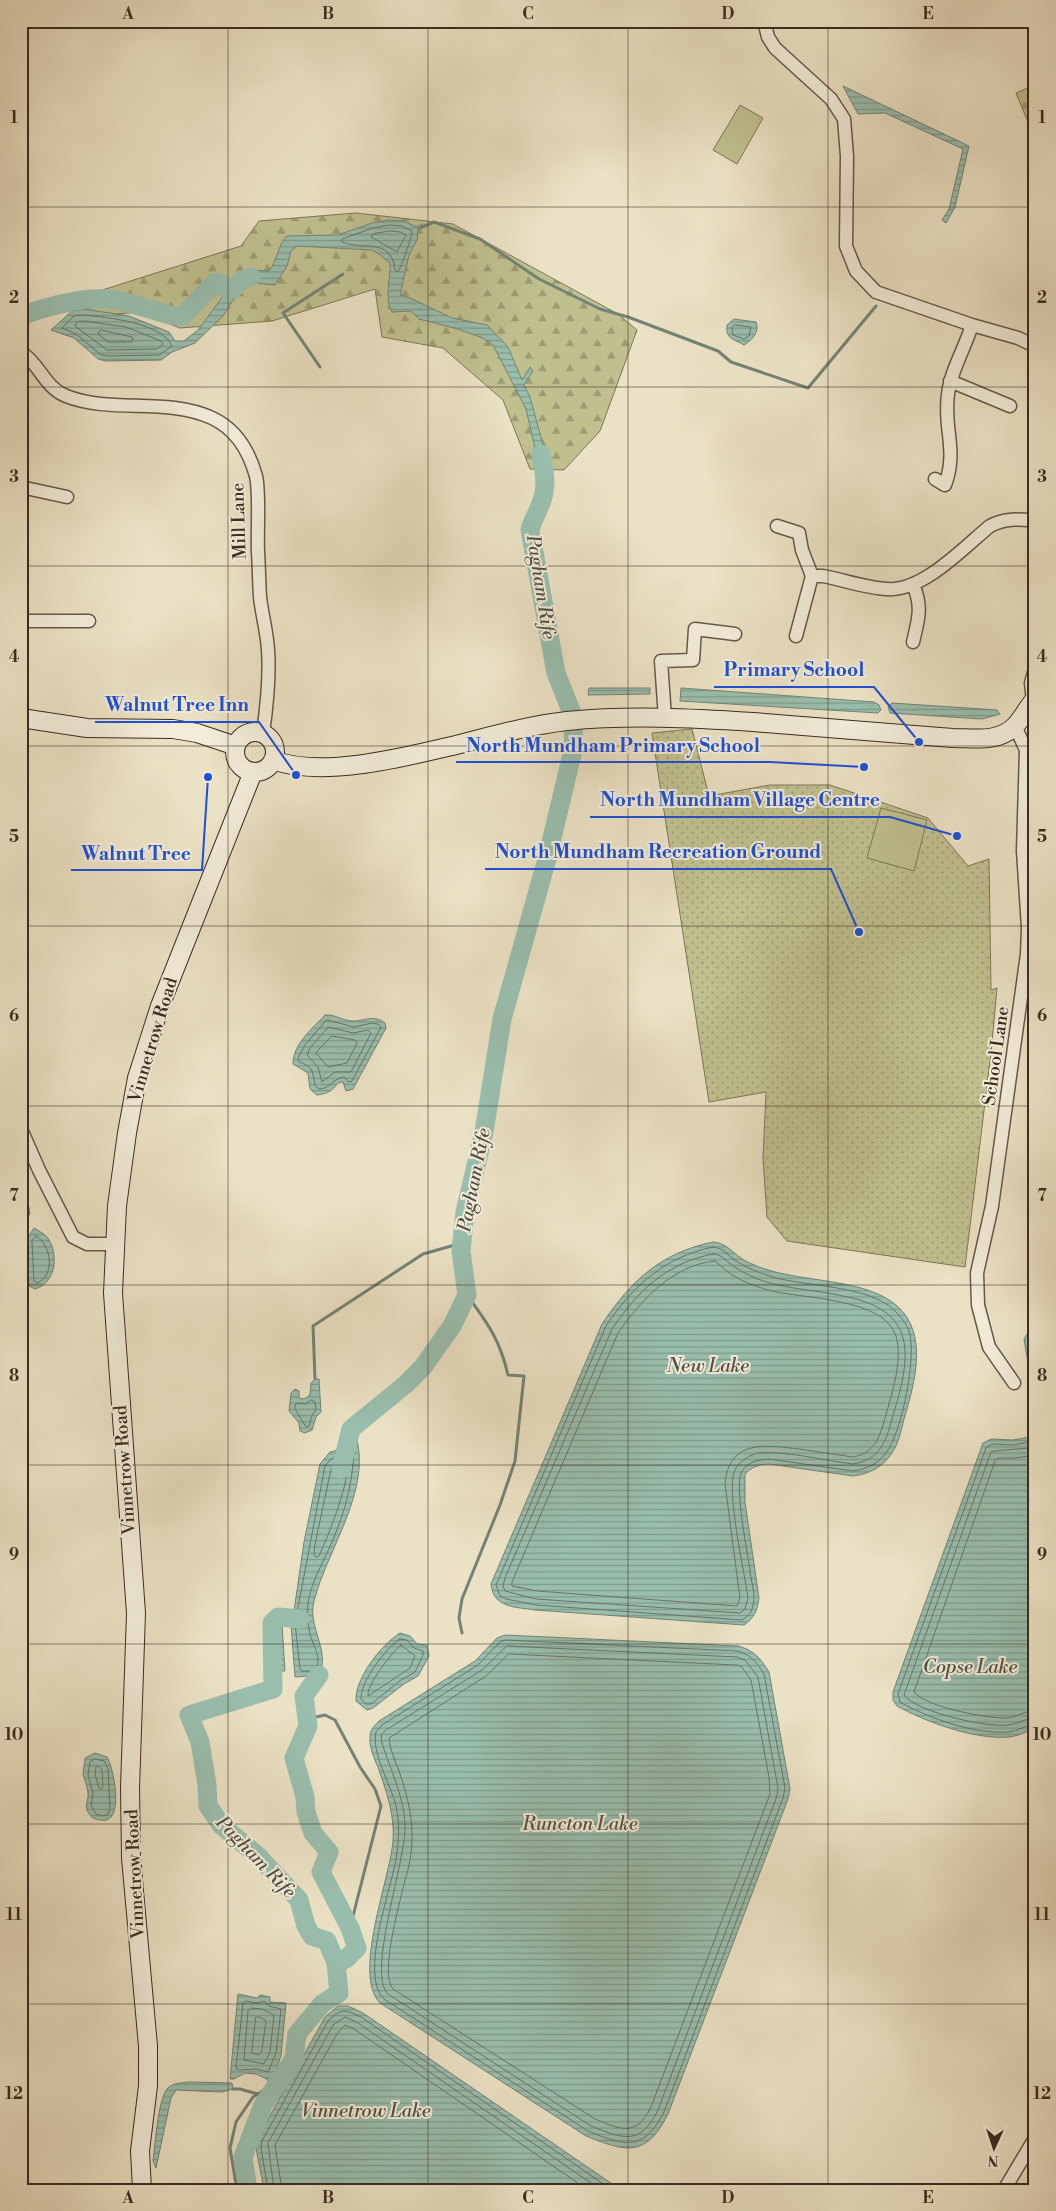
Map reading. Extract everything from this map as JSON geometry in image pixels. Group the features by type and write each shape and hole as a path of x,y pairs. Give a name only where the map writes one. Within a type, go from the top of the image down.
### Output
{"street":[{"path":"766,21 768,38 775,48 831,99 844,118 847,156 846,246 856,271 876,292 972,326 1018,338 1035,346"},
{"path":"935,479 945,485 951,469 950,434 946,413 950,381 972,326"},
{"name":"Mill Lane","path":"21,352 33,360 40,375 54,389 65,396 90,402 168,407 190,411 212,418 239,438 249,457 256,478 260,596 268,648 269,674 263,733"},
{"path":"950,381 1010,406"},
{"path":"21,487 67,497"},
{"path":"812,576 823,576 887,589 902,589 914,585 930,575 995,523 1008,519 1035,521"},
{"path":"777,526 799,532 802,550 812,576 796,636"},
{"path":"913,642 920,614 918,594 914,585"},
{"path":"21,621 72,614 89,621"},
{"path":"665,718 661,661 693,660 695,629 735,634"},
{"path":"274,760 298,767 345,765 407,755 546,724 608,718 665,718 788,724 953,738 989,739 1004,734 1015,726 1034,700 1032,683 1035,669"},
{"path":"21,718 37,722 88,728 173,729 197,733 236,746"},
{"name":"School Lane","path":"1014,1383 989,1347 978,1305 977,1273 992,1206 1027,954 1028,928 1023,851 1030,822 1030,775 1026,750 1015,726"},
{"path":"250,732 263,733 273,742 275,748 274,760 264,770 253,772 239,764 235,752 236,746 239,739 250,732"},
{"name":"Vinnetrow Road","path":"142,2190 140,2151 147,2102 148,2065 131,1858 130,1788 136,1613 113,1293 114,1244 127,1133 137,1078 160,1006 253,772"},
{"path":"21,1130 73,1237 87,1244 114,1244"},
{"path":"1035,2064 1035,2089"},
{"path":"1004,2190 1035,2138"}],"green space":[{"path":"1035,85 1035,139 1016,93"},
{"path":"740,105 763,118 737,164 713,150"},
{"path":"356,213 453,224 618,314 637,330 600,431 564,470 530,469 503,400 443,348 382,337 375,289 272,321 180,328 140,312 81,317 74,299 241,246 259,221"},
{"path":"692,729 709,796 770,785 830,785 928,818 968,866 989,859 991,990 997,988 965,1267 787,1241 767,1217 763,1158 766,1092 709,1102 652,733"},
{"path":"881,808 927,820 914,871 867,858"}],"water":[{"path":"843,86 969,146 955,207 946,223 942,220 949,209 963,149 885,113 858,114"},
{"path":"389,220 403,221 417,227 422,224 423,228 418,229 417,240 409,255 400,295 452,318 487,325 508,347 522,380 530,367 533,371 524,385 530,397 552,478 542,479 526,409 493,345 483,338 458,329 419,319 411,311 392,312 388,301 390,263 372,250 297,246 291,251 287,266 275,285 247,282 240,289 223,316 195,343 172,352 161,360 106,361 98,359 74,338 51,330 72,311 84,309 129,316 169,332 175,341 184,341 198,330 240,273 250,270 269,271 281,244 287,236 338,235 372,223"},
{"path":"31,309 34,319 29,323 21,323 21,310"},
{"path":"734,319 756,322 757,329 754,335 744,345 731,338 727,333 727,325"},
{"path":"589,688 650,688 650,694 588,695"},
{"path":"681,688 874,702 879,705 881,710 878,713 680,701"},
{"path":"892,703 997,710 1000,714 982,719 890,713 888,707"},
{"path":"325,1015 353,1021 377,1019 385,1023 386,1028 353,1089 346,1091 343,1082 338,1083 329,1092 317,1095 310,1089 308,1073 293,1064 296,1050 300,1043"},
{"path":"21,1181 27,1196 30,1214 21,1224"},
{"path":"34,1228 48,1238 54,1254 51,1276 42,1286 35,1289 29,1286 27,1239"},
{"name":"New Lake","path":"713,1242 724,1245 744,1260 765,1269 868,1290 896,1305 906,1316 913,1329 916,1344 915,1374 900,1434 892,1453 877,1468 853,1476 769,1464 756,1466 745,1474 745,1502 759,1598 755,1613 744,1625 535,1610 513,1607 501,1602 496,1598 491,1584 602,1324 624,1295 648,1271 677,1253"},
{"path":"1035,1330 1035,1374 1028,1363 1024,1339 1029,1331"},
{"path":"315,1379 319,1379 321,1412 316,1417 312,1430 305,1433 300,1431 299,1423 289,1411 291,1393 295,1389 299,1391 299,1398 304,1399 310,1395 311,1383"},
{"path":"349,1435 356,1436 359,1457 358,1477 346,1520 320,1581 314,1601 314,1620 321,1648 322,1666 319,1675 295,1677 291,1625 282,1625 285,1671 274,1670 272,1623 278,1617 293,1618 304,1542 320,1464 330,1452 342,1447"},
{"name":"Copse Lake","path":"1035,1436 1035,1728 1009,1737 981,1736 966,1733 936,1724 897,1706 893,1700 893,1692 983,1443 991,1439 1013,1440"},
{"path":"400,1633 410,1636 417,1644 427,1645 429,1656 418,1676 404,1684 373,1708 367,1710 356,1701 360,1682 377,1654"},
{"name":"Runcton Lake","path":"505,1635 738,1646 756,1656 769,1672 790,1789 788,1799 668,2114 652,2138 643,2145 634,2148 613,2146 586,2136 380,2003 372,1989 370,1971 371,1949 393,1841 393,1821 381,1776 371,1749 371,1732 379,1721 475,1661 497,1638"},
{"path":"95,1753 107,1757 115,1783 116,1795 113,1814 108,1819 101,1820 95,1819 87,1809 88,1790 83,1774 85,1758"},
{"path":"238,1994 257,1998 260,1995 270,1997 270,2002 286,2003 281,2055 274,2078 281,2080 273,2090 267,2079 256,2074 245,2073 230,2079"},
{"name":"Vinnetrow Lake","path":"338,2006 348,2006 363,2013 621,2190 264,2190 256,2148 257,2139 325,2017"},
{"path":"188,2082 232,2083 233,2089 222,2092 176,2090 171,2098 156,2168 153,2161 161,2103 167,2089 177,2084"}],"waterway":[{"path":"420,228 434,222 480,239 539,279 600,309 628,317 718,351 731,362 808,388 876,306"},
{"path":"320,367 283,313 343,274"},
{"name":"Pagham Rife","path":"21,316 68,302 104,299 124,302 182,317 215,282 221,283 225,288 233,289 242,280 251,277"},
{"name":"Pagham Rife","path":"541,454 545,488 542,501 530,530 556,673 573,716"},
{"name":"Pagham Rife","path":"341,1469 351,1429 406,1384 423,1367 452,1326 467,1295 461,1251 465,1212 484,1132 502,1019 547,859 574,746 573,728"},
{"path":"315,1379 313,1326 423,1254 462,1243"},
{"path":"462,1633 459,1618 462,1599 500,1505 515,1461 524,1376 508,1375 497,1342 467,1295"},
{"name":"Pagham Rife","path":"300,1619 278,1617 272,1623 273,1689 189,1715 200,1742 207,1785 208,1806 222,1826 257,1855 299,1900 306,1926 312,1936 327,1941 336,1963"},
{"name":"Pagham Rife","path":"248,2190 243,2157 263,2105 294,2059 297,2034 322,2004 339,1993 336,1963 346,1959 357,1948 350,1928 321,1872 329,1852 313,1833 306,1812 305,1797 294,1758 308,1726 304,1696 319,1675"},
{"path":"307,1719 325,1715 335,1720 360,1767 375,1789 381,1806 350,1928"},
{"path":"233,2089 258,2094"},
{"path":"237,2190 230,2148 236,2122 253,2097 261,2092 273,2090"}],"place":[{"name":"Primary School","path":"919,742"},
{"name":"North Mundham Primary School","path":"864,767"},
{"name":"Walnut Tree Inn","path":"296,775"},
{"name":"Walnut Tree","path":"208,777"},
{"name":"North Mundham Village Centre","path":"957,836"},
{"name":"North Mundham Recreation Ground","path":"859,932"}]}
